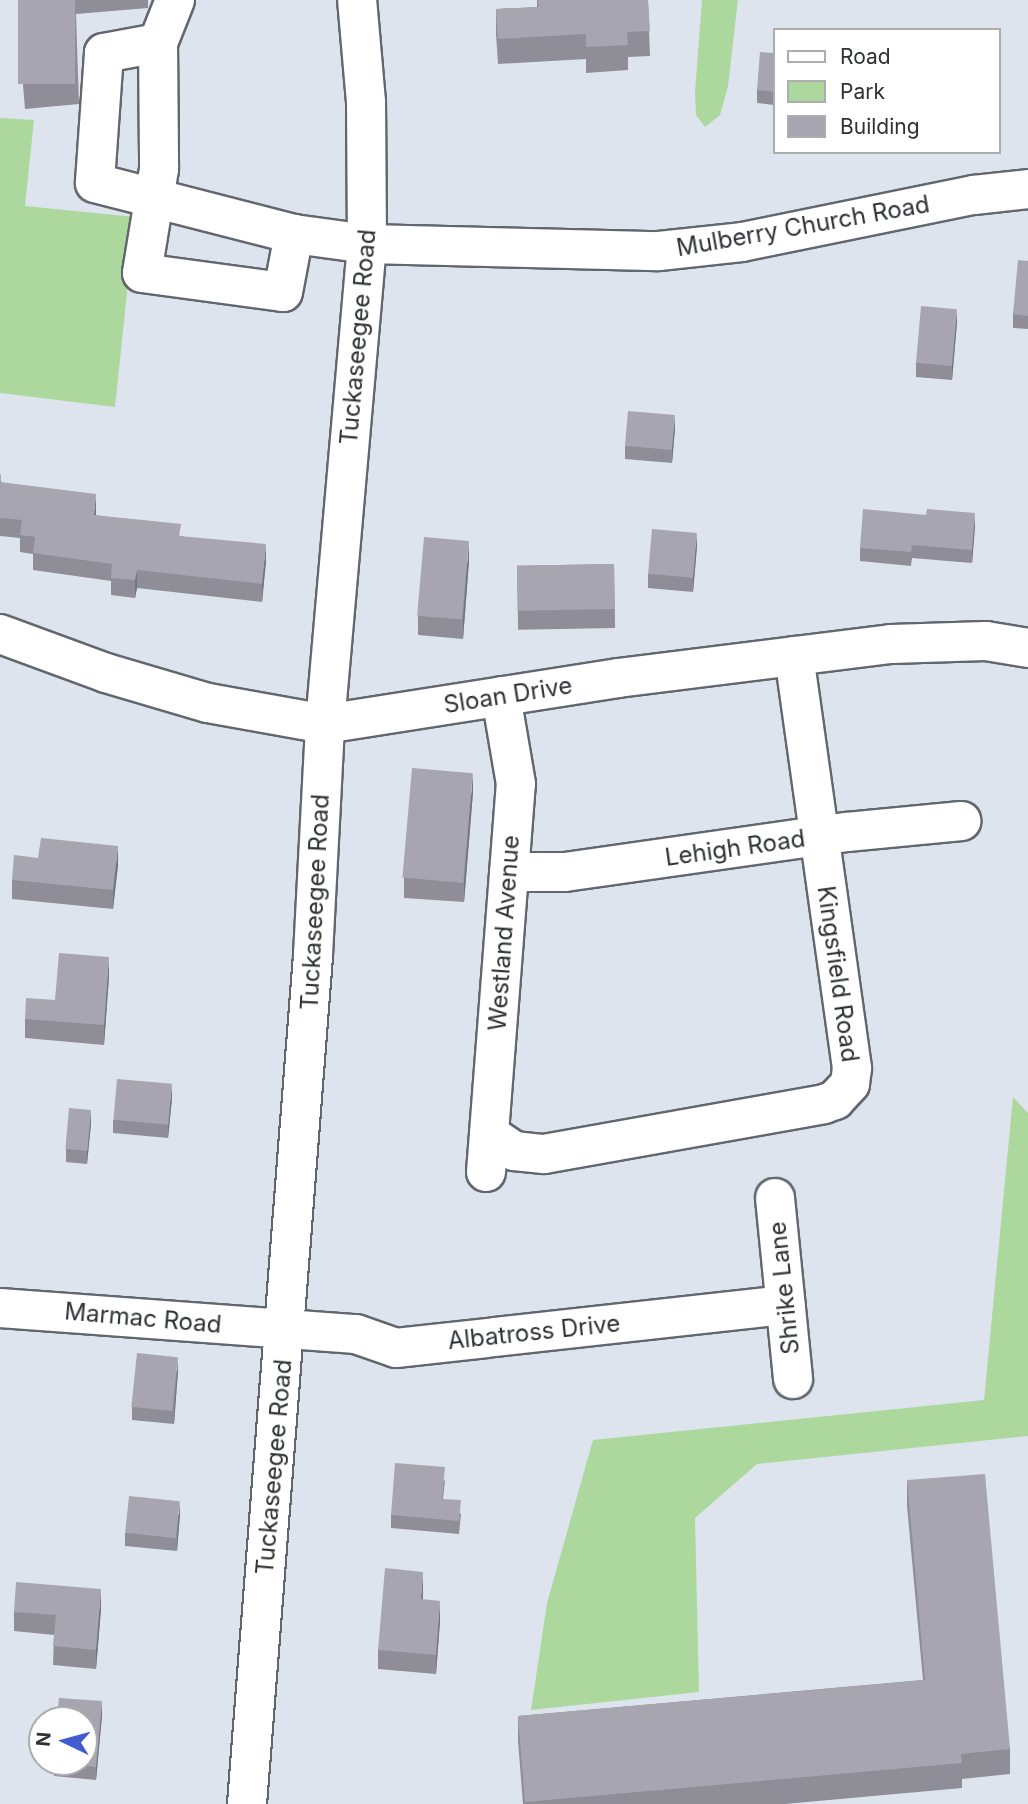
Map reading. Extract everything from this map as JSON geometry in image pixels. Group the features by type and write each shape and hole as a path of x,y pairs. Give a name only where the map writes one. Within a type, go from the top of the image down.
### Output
{"street":[{"path":"175,0 158,43 159,169 151,195 142,273 283,292 294,234"},
{"name":"Tuckaseegee Road","path":"247,1804 285,1330 325,724 367,244 366,102 357,0"},
{"name":"Mulberry Church Road","path":"158,43 104,53 95,183 151,195 294,234 367,244 659,251 742,242 974,195 1028,189"},
{"name":"Sloan Drive","path":"0,634 106,673 208,703 325,724 501,696 891,644 986,641 1028,648"},
{"name":"Kingsfield Road","path":"489,1134 514,1151 544,1154 824,1104 844,1093 852,1068 794,656"},
{"name":"Westland Avenue","path":"486,1172 516,784 501,696"},
{"name":"Lehigh Road","path":"509,872 565,872 819,836 961,821"},
{"name":"Shrike Lane","path":"775,1198 793,1379"},
{"name":"Albatross Drive","path":"285,1330 356,1334 396,1348 786,1305"},
{"name":"Marmac Road","path":"0,1308 285,1330"}],"green space":[{"path":"702,0 738,0 728,86 720,115 705,127 696,115 695,92"},
{"path":"0,118 34,120 25,206 135,217 115,407 0,393"},
{"path":"1013,1097 1028,1113 1028,1436 757,1464 695,1518 699,1692 531,1710 547,1603 593,1440 984,1400"}],"building":[{"path":"18,0 75,0 75,84 18,84"},
{"path":"538,0 648,0 650,31 627,32 628,45 586,47 586,34 498,39 496,9 539,7"},
{"path":"760,52 772,53 772,92 757,90"},
{"path":"1018,260 1028,261 1028,316 1013,314"},
{"path":"921,306 957,309 952,366 916,363"},
{"path":"628,411 675,415 672,450 625,446"},
{"path":"0,482 96,494 94,515 181,524 179,536 266,544 262,584 137,570 135,580 111,578 112,564 33,553 35,537 20,535 22,520 0,518"},
{"path":"863,509 926,515 927,509 975,513 972,550 912,545 911,552 860,548"},
{"path":"652,529 697,533 693,578 648,574"},
{"path":"424,537 469,541 462,620 417,616"},
{"path":"614,564 615,609 518,611 517,566"},
{"path":"412,768 473,773 463,883 402,878"},
{"path":"41,838 118,846 113,890 12,880 14,855 38,858"},
{"path":"59,953 109,957 104,1025 25,1019 26,998 55,1000"},
{"path":"117,1079 172,1084 168,1125 113,1120"},
{"path":"69,1108 91,1110 87,1151 65,1149"},
{"path":"137,1353 178,1357 172,1411 131,1407"},
{"path":"395,1463 445,1467 442,1499 461,1500 459,1521 391,1515"},
{"path":"985,1474 1010,1749 961,1754 962,1763 525,1802 518,1716 925,1680 907,1480"},
{"path":"129,1496 180,1501 176,1538 125,1533"},
{"path":"385,1568 423,1572 421,1599 440,1601 436,1655 378,1650"},
{"path":"16,1582 101,1589 96,1650 53,1646 56,1615 14,1612"},
{"path":"59,1698 102,1701 98,1745 98,1706 58,1706"}]}
